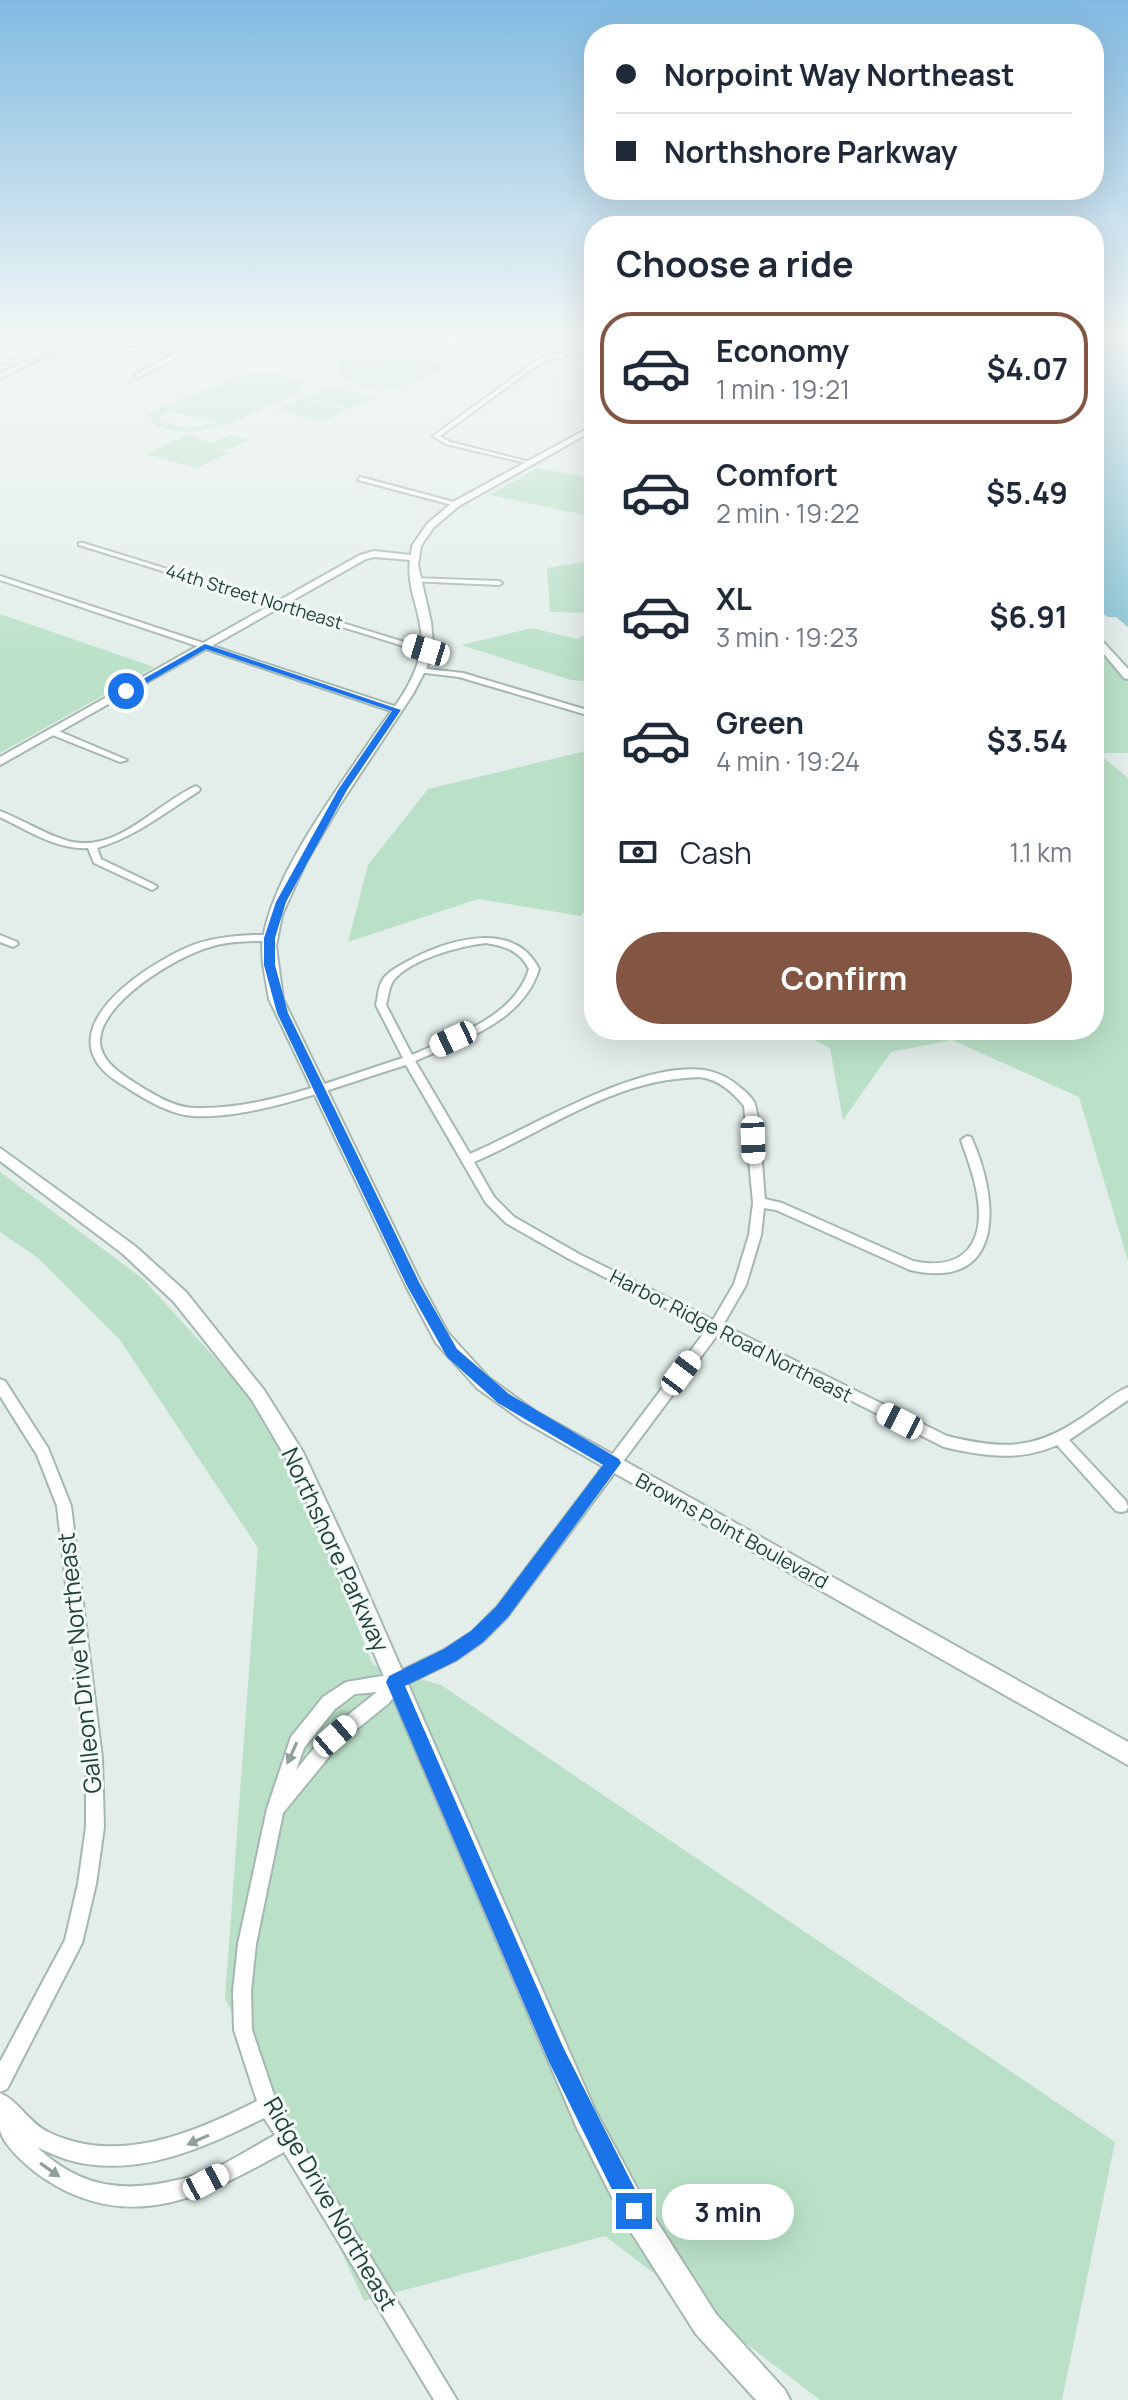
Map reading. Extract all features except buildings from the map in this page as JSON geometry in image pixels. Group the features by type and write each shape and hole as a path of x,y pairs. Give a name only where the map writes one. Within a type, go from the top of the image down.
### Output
{"main road":[{"path":"1104,647 1128,676"}],"street":[{"path":"468,446 528,463"},
{"path":"409,1060 235,1109 192,1112 170,1107 114,1077 99,1062 94,1048 97,1025 109,1008 174,959 213,942 270,938 281,902 308,850 342,790 421,670 427,631 413,580 413,558 424,532 456,504 559,446"},
{"path":"360,479 456,504"},
{"name":"44th Street Northeast","path":"81,544 426,650"},
{"path":"0,762 363,557 374,554 413,558"},
{"path":"0,578 397,710"},
{"path":"413,580 499,583"},
{"path":"421,670 460,675 584,712"},
{"path":"53,732 123,760"},
{"path":"2,817 74,845 92,846 114,840 196,789"},
{"path":"92,846 97,861 152,887"},
{"path":"0,938 13,944"},
{"name":"Browns Point Boulevard","path":"270,938 270,965 276,999 414,1286 452,1353 503,1399 1128,1754"},
{"name":"Harbor Ridge Road Northeast","path":"409,1060 475,1029 516,1003 533,978 534,969 527,954 502,943 476,941 410,964 393,975 383,988 381,1005 409,1060 470,1159 490,1200 510,1220 715,1328 944,1441 970,1449 1008,1452 1061,1440 1128,1393"},
{"name":"Ridge Drive Northeast","path":"446,2400 268,2106 243,2030 242,1991 247,1944 275,1809 297,1743 313,1720 352,1687 395,1682 450,1655 477,1637 502,1612 715,1328 746,1270 759,1203 750,1105 726,1082 699,1073 654,1081 602,1097 470,1159"},
{"path":"759,1203 778,1206 910,1265 933,1269 951,1266 973,1255 987,1221 982,1186 967,1140"},
{"name":"Northshore Parkway","path":"0,1153 129,1250 180,1297 214,1335 258,1395 296,1458 347,1567 586,2119 634,2211 706,2324 775,2400"},
{"name":"Galleon Drive Northeast","path":"0,1385 43,1452 64,1506 94,1758 95,1827 87,1884 73,1943 0,2082"},
{"path":"1061,1440 1121,1506"},
{"name":"Ridge Drive Northeast","path":"275,1809 335,1736 383,1697 395,1682"},
{"path":"0,2103 39,2138 91,2155 146,2155 186,2145 268,2106"},
{"path":"0,2112 8,2129 40,2163 72,2185 117,2198 206,2182 288,2139"}],"green space":[{"path":"163,446 236,446 226,450 215,448 229,453 196,468 146,454"},
{"path":"537,468 584,477 584,515 490,495"},
{"path":"584,562 584,613 550,612 547,568"},
{"path":"0,614 154,667 0,753"},
{"path":"532,628 578,639 584,634 584,681 571,680 461,645"},
{"path":"1104,644 1128,669 1128,753 1104,753"},
{"path":"584,751 584,912 581,916 478,899 348,942 368,865 428,789"},
{"path":"1104,758 1128,778 1128,1261 1079,1097 952,1040 1104,1040"},
{"path":"814,1040 952,1040 891,1052 843,1120 830,1048"},
{"path":"0,1172 143,1279 276,1425 373,1665 441,1685 1115,2142 1062,2400 820,2400 605,2236 364,2301 225,1998 258,1548 120,1340 38,1258 0,1232"}],"water":[{"path":"1104,446 1128,446 1128,627 1116,617 1104,614"}],"route":[{"path":"126,691 205,646 397,710 342,790 281,902 270,938 270,965 276,999 282,1013 414,1286 452,1353 503,1399 613,1463 502,1612 477,1637 450,1655 395,1682 556,2055 634,2211"}]}
